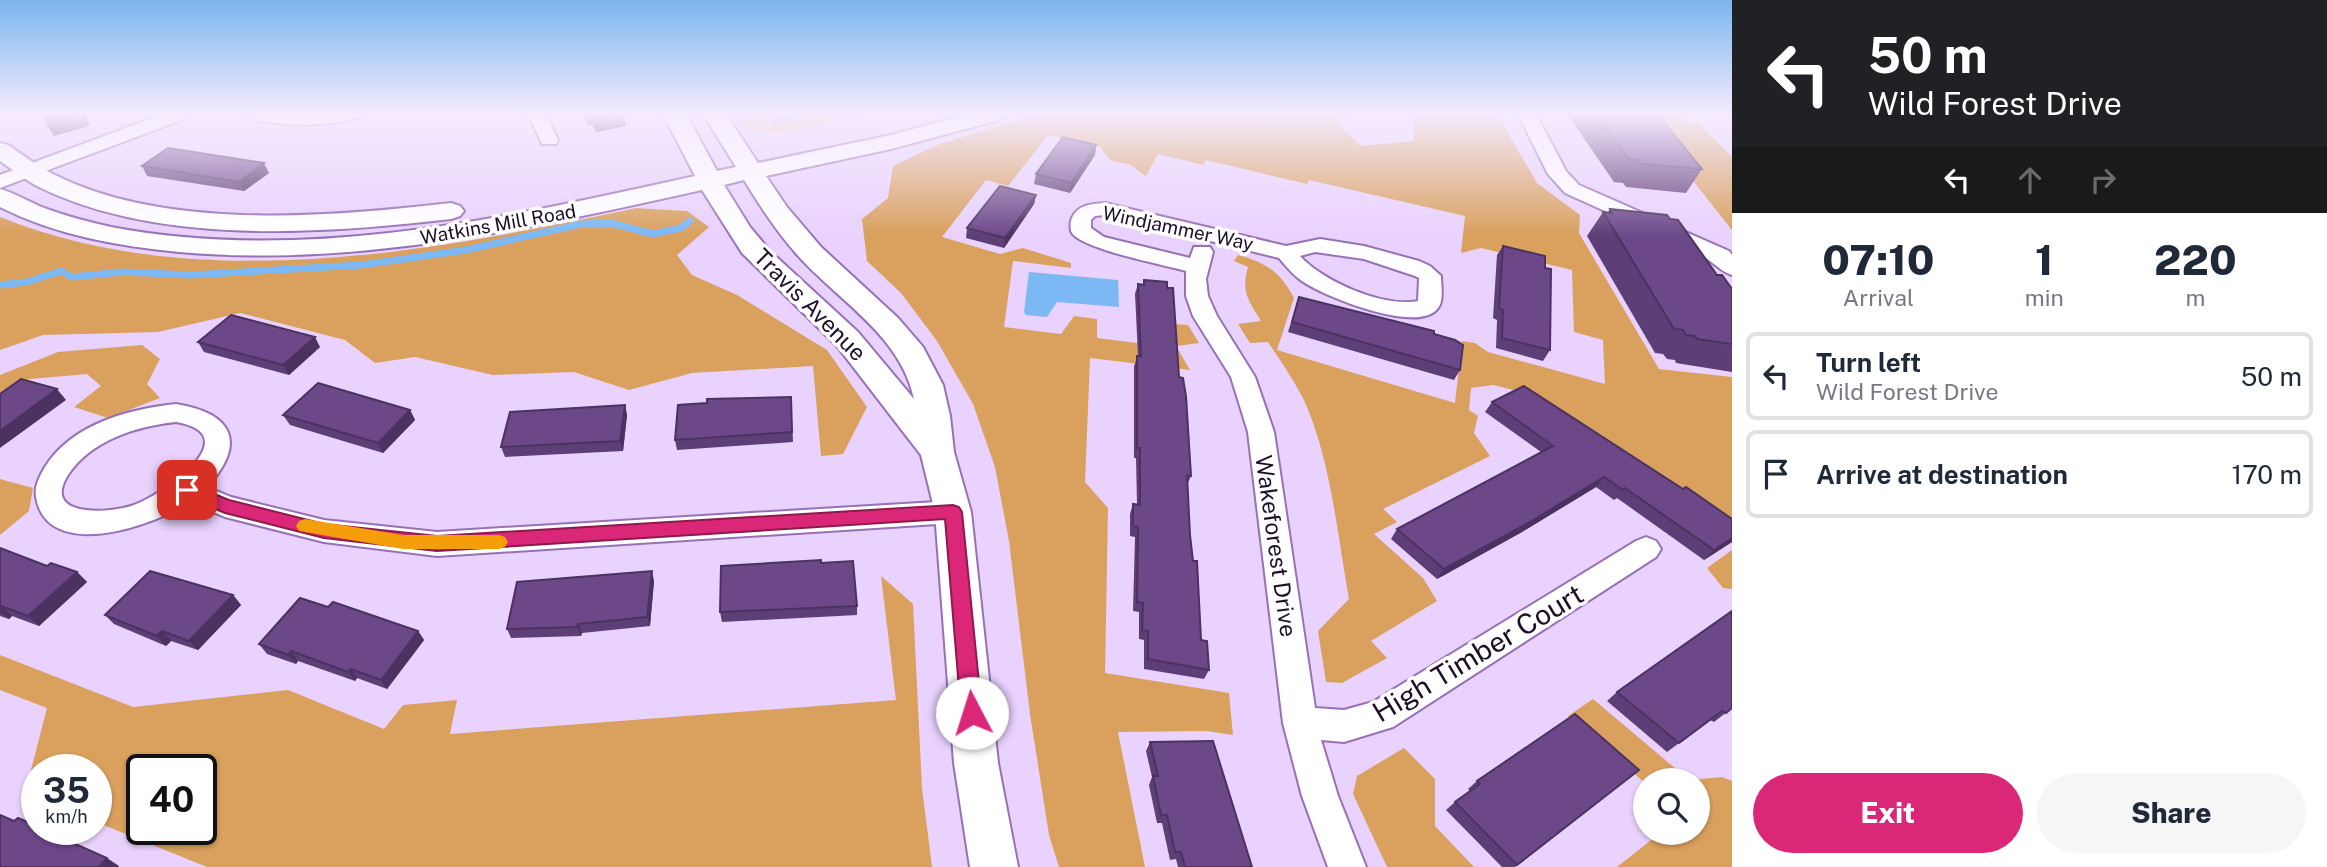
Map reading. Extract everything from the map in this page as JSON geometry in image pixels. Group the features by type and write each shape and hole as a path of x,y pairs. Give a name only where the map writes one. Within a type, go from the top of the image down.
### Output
{"street":[{"name":"Watkins Mill Road","path":"6,154 28,170 77,192 147,210 233,221 285,222 377,219 463,209 705,171 784,154"},
{"path":"0,182 63,154"},
{"name":"Travis Avenue","path":"696,154 716,196 757,254 771,270 832,323 871,367 937,452"},
{"name":"Travis Avenue","path":"740,154 777,212 811,253 888,325 912,354 927,384 934,416 937,452 953,512 976,763 994,867"},
{"name":"Watkins Mill Road","path":"745,162 768,154"},
{"path":"1548,154 1558,174 1572,189 1706,247 1721,256 1732,268"},
{"name":"Watkins Mill Road","path":"0,197 37,215 121,237 206,247 298,248 461,232 570,212 705,171"},
{"name":"Windjammer Way","path":"1196,267 1097,242 1081,231 1081,219 1089,211 1105,209 1287,253 1315,246 1333,247 1421,269 1431,280 1429,305 1421,311 1406,311 1341,293 1308,275 1287,253"},
{"name":"Wakeforest Drive","path":"1209,234 1196,267 1197,296 1210,326 1243,377 1261,432 1300,723 1314,782 1329,827 1347,867"},
{"path":"176,413 196,416 210,425 217,438 216,454 206,472 187,490 134,518 105,524 79,523 60,516 50,503 49,486 59,468 76,450 116,426 152,415 176,413"},
{"path":"187,490 236,509 324,531 437,544 953,512"},
{"name":"High Timber Court","path":"1300,723 1344,726 1381,716 1646,549"}],"shaded area":[{"path":"917,154 1033,154 1008,186 986,180 942,237 1000,254 1023,248 1071,263 1071,268 1013,261 1004,327 1061,334 1074,316 1097,319 1097,338 1137,343 1173,324 1188,325 1199,343 1176,346 1190,370 1090,358 1085,482 1108,508 1105,673 1229,693 1233,735 1207,731 1118,732 1145,867 1059,867 1049,835 1030,714 1009,541 995,467 973,404 937,341 901,293 867,261 862,219 888,198 893,166"},
{"path":"1106,154 1158,154 1146,176 1129,164 1111,161"},
{"path":"1160,154 1520,154 1537,183 1580,215 1579,233 1659,369 1732,377 1732,533 1522,392 1493,385 1471,388 1469,410 1478,416 1474,433 1490,456 1383,509 1397,522 1374,534 1423,578 1437,601 1371,641 1387,658 1342,683 1326,682 1318,631 1349,599 1327,471 1313,421 1295,384 1268,342 1250,343 1238,324 1261,321 1247,295 1245,283 1248,267 1234,261 1238,255 1257,261 1272,270 1294,298 1277,350 1455,403 1462,341 1475,343 1488,352 1605,384 1603,340 1574,332 1572,270 1481,248 1461,253 1465,216 1309,180 1307,184 1206,160 1203,165"},
{"path":"1672,154 1729,154 1732,157 1732,230"},
{"path":"636,208 687,211 709,227 677,255 692,275 737,295 827,350 867,407 843,454 821,456 813,366 692,373 629,390 574,372 493,375 415,357 375,363 345,340 240,313 158,332 43,335 0,350 0,217 76,241 155,255 235,261 317,259 398,251 479,239"},
{"path":"142,345 160,359 147,384 160,398 108,418 74,407 101,386 87,374 19,380 0,393 0,375 58,352"},
{"path":"0,479 33,488 29,511 0,535"},
{"path":"1732,550 1732,589 1723,588 1707,568"},
{"path":"881,576 913,604 922,788 932,867 207,867 153,845 217,845 217,754 126,754 126,834 112,828 112,754 35,754 47,708 0,690 0,655 133,707 288,690 384,729 403,705 457,700 450,734 896,700"},
{"path":"1593,699 1675,768 1633,768 1633,773 1568,716"},
{"path":"1404,748 1435,779 1435,826 1474,867 1387,867 1353,794 1357,776"},
{"path":"1722,777 1732,781 1732,867 1617,867 1645,845 1710,845 1710,778"}],"water":[{"path":"1029,272 1118,280 1119,307 1057,302 1047,317 1026,315 1024,312"}],"building":[{"path":"159,154 209,154 264,163 239,182 142,166"},
{"path":"1050,154 1090,154 1071,183 1036,174"},
{"path":"1626,154 1690,154 1702,169 1641,164 1638,160 1629,159"},
{"path":"1000,186 1036,195 1005,238 967,228"},
{"path":"1610,209 1667,215 1670,219 1678,220 1717,275 1722,275 1732,289 1732,344 1697,339 1695,336 1686,335 1683,330 1674,329 1603,212 1612,213"},
{"path":"1503,246 1545,256 1545,268 1551,269 1550,350 1502,338 1503,310 1499,308"},
{"path":"1144,280 1167,282 1167,288 1173,288 1179,377 1183,378 1186,396 1191,476 1187,475 1190,535 1193,561 1197,561 1201,640 1207,641 1209,670 1148,659 1148,631 1142,630 1143,603 1137,602 1138,527 1133,526 1133,504 1140,505 1140,448 1137,448 1137,356 1141,356 1138,284 1144,285"},
{"path":"1299,297 1434,331 1434,334 1455,340 1463,345 1460,370 1292,322"},
{"path":"231,315 315,337 283,365 198,342"},
{"path":"21,379 57,389 0,431 0,394"},
{"path":"318,383 410,410 378,443 283,415"},
{"path":"1524,386 1683,489 1686,487 1732,519 1732,538 1714,550 1625,488 1623,490 1604,477 1530,522 1444,569 1397,529 1553,446 1492,402"},
{"path":"791,397 792,432 675,440 678,405 707,403 707,399"},
{"path":"625,405 620,441 501,447 510,412"},
{"path":"0,548 47,566 51,563 77,572 28,616 0,607"},
{"path":"821,560 821,563 853,561 857,606 720,612 721,566"},
{"path":"150,571 233,595 189,641 162,631 157,636 105,615"},
{"path":"652,571 647,617 578,624 577,627 507,629 517,582"},
{"path":"300,598 328,607 333,602 418,631 381,680 351,669 348,672 291,651 288,655 259,644"},
{"path":"1732,611 1732,708 1726,713 1722,711 1679,743 1617,692"},
{"path":"1575,714 1637,768 1633,768 1633,775 1517,865 1455,802 1480,784 1477,781"},
{"path":"1213,741 1252,867 1185,867 1181,852 1175,852 1167,815 1161,815 1153,776 1158,776 1150,742"},
{"path":"0,815 14,821 21,819 21,845 78,845 107,858 99,867 0,867"}],"waterway":[{"path":"0,285 27,282 61,271 72,277 122,272 191,275 362,265 466,250 581,224 611,223 653,234 681,228 690,221"}],"slow traffic":[{"path":"305,526 403,542 499,542"}],"route":[{"path":"187,490 258,516 324,531 437,544 953,512 972,713"}]}
